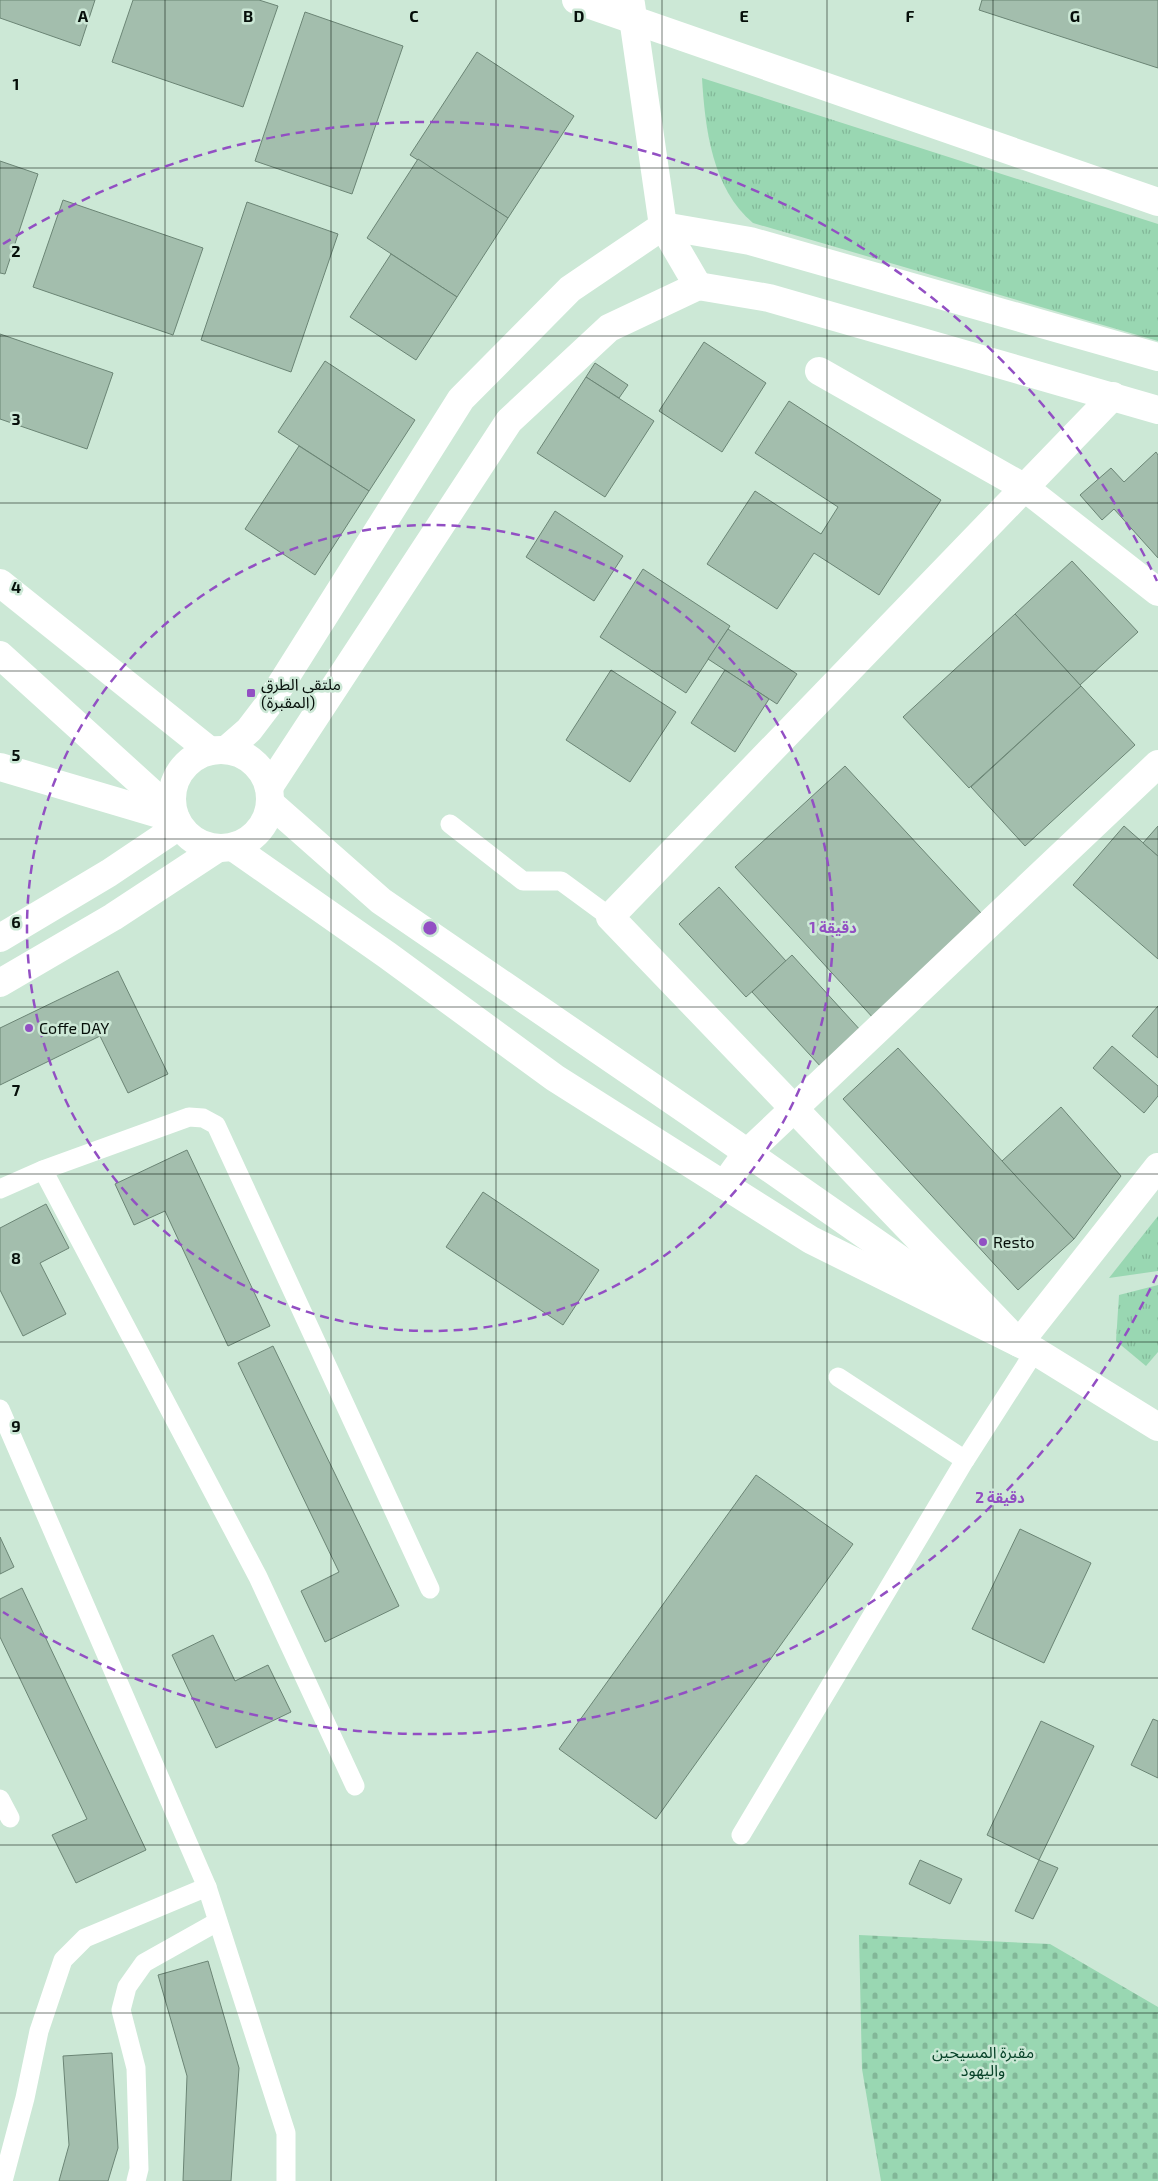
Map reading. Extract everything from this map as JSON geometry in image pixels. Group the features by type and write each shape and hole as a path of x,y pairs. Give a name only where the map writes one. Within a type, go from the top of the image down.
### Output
{"main road":[{"path":"576,0 632,10 1158,202"},
{"path":"632,10 663,226 698,286"},
{"path":"176,819 172,796 175,780 184,767 196,757 218,750 249,730 268,705 461,399 570,289 663,226 750,241 1158,357"},
{"path":"270,795 509,421 609,328 698,286 769,298 1158,410"},
{"path":"819,371 1025,488 1158,592"},
{"path":"1027,1347 610,917 1113,396"},
{"path":"0,583 218,750 240,753 253,762 263,773 270,795 267,818 259,831 248,841 226,848 0,983"},
{"path":"0,655 176,819 190,837 203,845 226,848 387,955 555,1078 811,1240 1027,1347"},
{"path":"724,1185 747,1153 1158,764"},
{"path":"0,767 176,819"},
{"path":"270,795 380,901 1027,1347 1158,1427"},
{"path":"0,938 109,873 176,819"},
{"path":"1027,1347 1158,1167"}],"lane":[{"path":"450,824 523,881 561,881 610,917"},
{"path":"0,1188 43,1170 189,1117 203,1118 216,1125 430,1589"},
{"path":"43,1170 258,1577 355,1786"},
{"path":"741,1835 965,1460 1027,1347"},
{"path":"838,1377 965,1460"},
{"path":"0,1409 207,1888 286,2133 286,2181"},
{"path":"0,1799 10,1818"},
{"path":"3,2181 25,2098 39,2030 63,1960 85,1938 207,1888"},
{"path":"136,2181 139,2170 136,2068 121,2010 127,1987 144,1963 217,1922"}],"green space":[{"path":"702,78 1158,224 1158,341 753,223 739,209 728,193 713,156 705,117"},
{"path":"1158,1216 1158,1271 1109,1278"},
{"path":"1158,1285 1158,1352 1146,1366 1116,1341 1119,1295"},
{"name":"مقبرة المسيحين واليهود","path":"859,1935 1050,1944 1158,2007 1158,2181 881,2181 862,2069"}],"building":[{"path":"0,0 95,0 80,46 0,18"},
{"path":"133,0 259,0 278,6 243,107 112,62"},
{"path":"982,0 1158,0 1158,68 979,10"},
{"path":"305,12 403,46 352,194 255,161"},
{"path":"477,52 574,116 508,218 410,155"},
{"path":"418,159 508,218 457,297 367,238"},
{"path":"0,161 38,174 5,274 0,273"},
{"path":"63,200 203,248 173,335 33,287"},
{"path":"247,202 338,234 291,372 201,340"},
{"path":"391,254 457,297 416,360 350,317"},
{"path":"0,334 113,373 87,449 0,419"},
{"path":"704,342 766,383 722,452 659,411"},
{"path":"325,361 415,420 369,491 278,432"},
{"path":"595,363 628,385 619,398 586,377"},
{"path":"586,377 654,421 605,497 537,453"},
{"path":"789,401 941,500 879,595 814,553 777,609 707,564 755,491 821,534 838,507 755,453"},
{"path":"299,446 369,491 315,575 245,529"},
{"path":"1156,452 1158,455 1158,558 1114,509 1102,520 1080,495 1111,468 1124,482"},
{"path":"555,511 623,556 594,601 526,557"},
{"path":"1072,561 1138,632 1080,685 1015,614"},
{"path":"643,569 730,626 686,693 600,637"},
{"path":"1015,614 1081,686 969,788 903,717"},
{"path":"728,629 797,674 777,704 708,659"},
{"path":"611,670 676,712 630,782 566,740"},
{"path":"725,670 769,699 735,752 691,723"},
{"path":"1081,686 1135,745 1025,846 971,787"},
{"path":"845,766 982,914 875,1020 735,867"},
{"path":"1124,826 1158,856 1158,959 1073,885"},
{"path":"1158,826 1158,856 1143,843"},
{"path":"719,887 786,961 746,997 679,924"},
{"path":"792,955 862,1032 822,1068 752,992"},
{"path":"118,971 168,1074 128,1093 100,1036 0,1085 0,1028"},
{"path":"1158,1006 1158,1058 1132,1036"},
{"path":"1112,1046 1158,1086 1158,1096 1144,1113 1093,1068"},
{"path":"898,1048 1074,1239 1018,1290 843,1099"},
{"path":"1061,1107 1121,1176 1074,1239 1002,1161"},
{"path":"187,1150 270,1326 228,1346 165,1211 134,1225 115,1184"},
{"path":"483,1192 599,1270 563,1325 446,1247"},
{"path":"46,1204 69,1248 40,1263 66,1314 23,1336 0,1290 0,1228"},
{"path":"273,1346 399,1606 325,1642 301,1591 339,1572 238,1363"},
{"path":"756,1475 853,1544 656,1819 559,1749"},
{"path":"1020,1529 1091,1563 1044,1663 972,1629"},
{"path":"0,1537 14,1567 0,1574"},
{"path":"22,1588 146,1850 76,1883 52,1835 87,1819 0,1637 0,1599"},
{"path":"213,1635 235,1681 268,1665 291,1712 216,1748 172,1655"},
{"path":"1153,1719 1158,1721 1158,1778 1131,1765"},
{"path":"1041,1721 1094,1746 1039,1860 987,1835"},
{"path":"920,1860 962,1879 950,1904 909,1884"},
{"path":"1039,1860 1058,1868 1033,1919 1015,1911"},
{"path":"208,1961 239,2068 231,2181 183,2181 187,2076 158,1975"},
{"path":"112,2053 118,2148 108,2181 59,2181 69,2145 63,2056"}],"place":[{"name":"ملتقى الطرق (المقبرة)","path":"251,693"},
{"name":"Coffe DAY","path":"29,1028"},
{"name":"Resto","path":"983,1242"}]}
